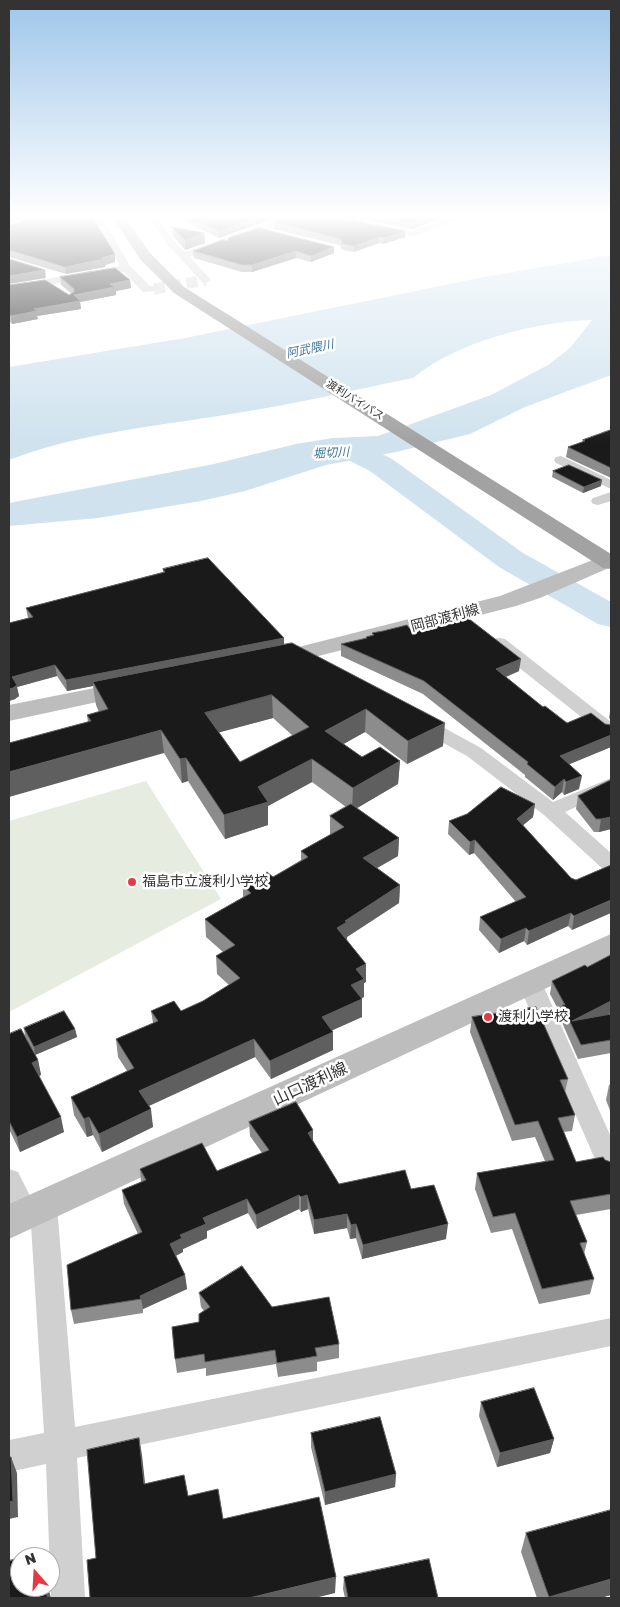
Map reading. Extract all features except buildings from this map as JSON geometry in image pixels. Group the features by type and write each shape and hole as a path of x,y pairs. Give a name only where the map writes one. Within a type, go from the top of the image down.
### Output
{"highway":[{"name":"渡利バイパス","path":"184,292 204,302 473,467 610,556"},
{"name":"渡利バイパス","path":"194,292 204,302"}],"main road":[{"name":"岡部渡利線","path":"250,665 472,623 610,556"},
{"path":"9,712 156,683"},
{"name":"山口渡利線","path":"26,1214 611,945"}],"street":[{"path":"561,460 611,485"},
{"path":"472,623 611,731"},
{"path":"296,656 322,669"},
{"path":"406,714 474,752 551,810 611,865"},
{"path":"551,810 611,784"},
{"path":"530,982 611,1166"},
{"path":"9,1180 26,1214 61,1445 68,1598"},
{"path":"9,1456 611,1332"}],"shaded area":[{"path":"146,781 221,899 9,1012 9,821"}],"water":[{"name":"阿武隈川","path":"411,292 611,292 611,375 525,407 470,434 396,452 326,465 245,491 201,501 98,518 9,526 9,503 214,464 296,444 333,438 378,436 491,395 548,365 570,348 592,320 547,324 498,336 451,354 413,378 277,406 90,437 63,443 9,460 9,367 185,338"}],"waterway":[{"name":"堀切川","path":"309,454 353,451 381,465 511,560 611,616"}],"place":[{"name":"福島市立渡利小学校","path":"132,882"},
{"name":"渡利小学校","path":"488,1017"}]}
